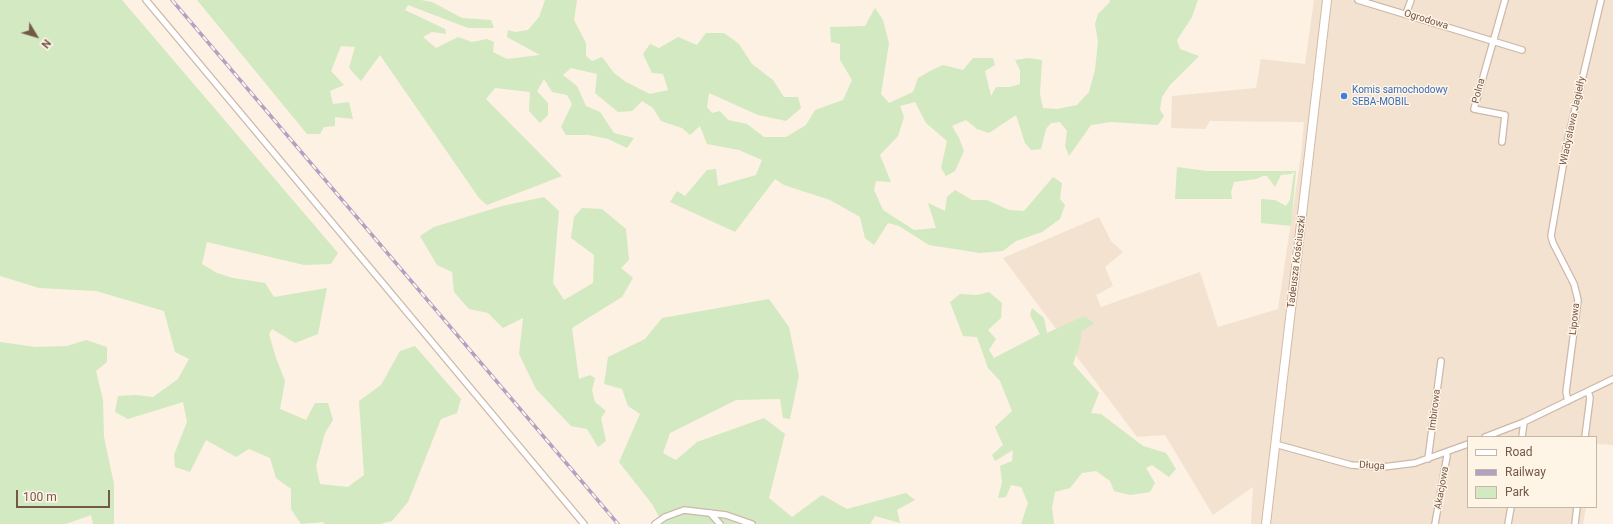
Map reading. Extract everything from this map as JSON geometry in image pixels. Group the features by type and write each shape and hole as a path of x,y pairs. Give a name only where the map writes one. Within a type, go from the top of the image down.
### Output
{"main road":[{"name":"Tadeusza Kościuszki","path":"1266,524 1327,0"}],"street":[{"path":"146,0 584,524"},
{"name":"Ogrodowa","path":"1358,0 1493,40"},
{"path":"1406,14 1411,0"},
{"name":"Polna","path":"1502,142 1505,115 1474,109 1505,0"},
{"name":"Władysława Jagiełły","path":"1553,243 1551,236 1567,143 1601,0"},
{"path":"1493,40 1522,50"},
{"name":"Lipowa","path":"1553,243 1574,284 1578,300 1566,392 1568,401"},
{"name":"Imbirowa","path":"1428,458 1441,361"},
{"path":"1488,436 1524,422 1613,379"},
{"path":"1585,436 1590,398 1588,391"},
{"path":"1522,436 1524,422"},
{"name":"Długa","path":"1276,444 1351,465 1398,466 1428,458 1467,444"},
{"name":"Akacjowa","path":"1435,524 1447,456 1446,452"},
{"path":"1508,524 1511,508"},
{"path":"1576,524 1577,508"},
{"path":"655,524 664,517 684,510 726,515 752,524"},
{"path":"710,513 720,524"}],"shaded area":[{"path":"1314,0 1613,0 1613,445 1597,444 1597,436 1467,436 1467,508 1586,508 1583,524 1251,524 1253,487 1213,515 1165,435 1137,437 1003,258 1099,217 1111,241 1123,252 1105,267 1113,286 1096,295 1101,307 1200,272 1218,327 1278,309 1301,155 1304,122 1210,121 1205,129 1171,128 1172,96 1256,88 1261,59 1305,64"}],"green space":[{"path":"0,0 122,0 338,253 331,264 304,265 207,242 202,264 217,273 233,278 265,283 274,297 327,288 318,334 295,343 272,329 269,334 285,381 280,409 306,420 315,403 328,403 333,420 325,433 316,466 320,484 348,487 364,475 359,401 381,385 400,351 415,346 461,399 457,413 441,419 408,502 392,521 380,524 325,524 323,522 301,524 291,509 291,489 276,478 270,458 249,449 236,457 206,440 190,472 175,467 174,455 187,422 183,402 128,419 115,412 118,396 136,395 153,397 178,379 189,359 175,352 164,311 96,291 39,288 0,276"},
{"path":"197,0 421,0 432,2 462,18 491,20 494,28 468,28 408,5 405,10 445,29 446,34 432,32 423,37 436,48 458,37 472,42 487,39 494,42 493,52 507,59 540,55 507,37 508,30 515,32 528,30 539,17 545,0 577,0 574,20 586,43 586,56 592,61 602,57 614,73 626,82 650,94 668,90 663,74 652,73 643,54 650,44 659,48 678,37 697,45 706,33 724,33 739,44 752,64 773,80 784,97 798,97 801,108 786,121 758,115 709,93 707,107 712,113 720,111 728,120 747,124 764,137 786,137 806,125 815,110 843,100 852,80 840,60 840,44 831,42 830,27 865,26 875,8 883,20 889,43 881,94 889,103 913,92 918,78 930,71 943,65 963,70 973,58 993,58 995,65 985,71 991,96 996,87 1010,87 1020,84 1020,70 1015,60 1029,58 1042,60 1040,94 1043,108 1057,109 1077,105 1089,92 1095,70 1098,42 1095,24 1098,14 1110,0 1198,0 1192,17 1177,40 1180,49 1199,56 1170,85 1162,97 1160,110 1164,116 1158,125 1111,122 1091,125 1069,156 1065,146 1067,131 1060,122 1051,123 1046,129 1041,149 1031,150 1025,143 1016,115 989,133 977,129 966,120 952,126 964,151 955,171 946,176 941,168 947,141 926,123 915,102 900,106 904,117 898,136 880,155 891,182 876,181 874,190 883,210 914,230 936,228 928,203 945,211 947,197 955,190 972,200 987,200 1009,210 1024,211 1053,177 1062,183 1060,199 1065,205 1060,219 1042,232 1016,241 1003,251 980,253 929,245 899,226 888,223 874,245 865,238 860,217 830,200 784,185 775,179 735,232 670,202 677,191 685,196 707,170 716,169 718,186 756,175 762,160 739,150 707,144 700,126 690,135 682,128 661,121 653,108 642,101 632,111 618,112 595,93 597,74 571,68 563,75 577,86 586,106 600,112 614,133 634,138 627,148 608,139 589,135 566,135 561,127 572,104 567,95 552,92 544,79 537,91 548,103 548,115 540,123 529,111 530,92 495,88 486,99 562,176 487,205 479,198 380,55 361,81 349,68 355,47 341,46 331,71 344,85 330,91 333,104 349,102 353,119 335,117 335,126 324,127 320,134 307,134"},
{"path":"1177,167 1207,171 1296,171 1291,226 1261,223 1261,199 1275,200 1286,206 1290,200 1294,172 1291,174 1281,175 1275,187 1267,176 1234,182 1231,192 1232,199 1175,199"},
{"path":"544,197 559,211 553,283 564,300 593,283 594,255 571,238 574,217 582,208 602,209 626,229 629,260 621,268 633,278 622,297 572,328 579,379 590,375 595,378 592,390 595,402 606,411 601,418 606,441 598,447 587,429 571,426 536,389 519,354 523,318 503,328 488,313 469,309 454,292 452,272 437,265 420,236 434,227 502,206"},
{"path":"989,292 1002,303 1001,318 988,330 996,339 989,350 994,358 1040,334 1030,315 1032,308 1044,318 1047,333 1084,316 1094,323 1081,332 1081,340 1073,364 1099,393 1091,413 1101,414 1143,446 1166,453 1176,469 1169,477 1152,465 1146,468 1155,483 1150,492 1130,495 1114,491 1110,481 1096,471 1082,473 1070,488 1055,492 1052,508 1054,524 1021,524 1028,503 1021,487 1011,485 1006,497 998,498 1002,482 1000,466 1012,461 1013,450 995,461 992,455 1003,445 995,427 1012,411 1000,381 988,368 977,337 963,336 950,302 960,294 977,295"},
{"path":"769,299 789,327 799,376 790,419 783,418 780,399 736,400 670,433 663,453 676,460 697,442 764,418 785,434 769,498 792,517 822,495 847,509 906,493 915,500 897,510 900,523 875,516 870,524 663,524 652,504 619,462 640,414 628,406 622,389 604,384 608,357 645,339 662,318"},
{"path":"86,340 107,347 107,362 96,371 103,400 104,437 114,484 114,524 93,524 91,515 66,524 0,524 0,342 36,347 67,346"}],"railway":[{"path":"172,0 618,524"}],"place":[{"name":"Komis samochodowy SEBA-MOBIL","path":"1344,96"}]}
